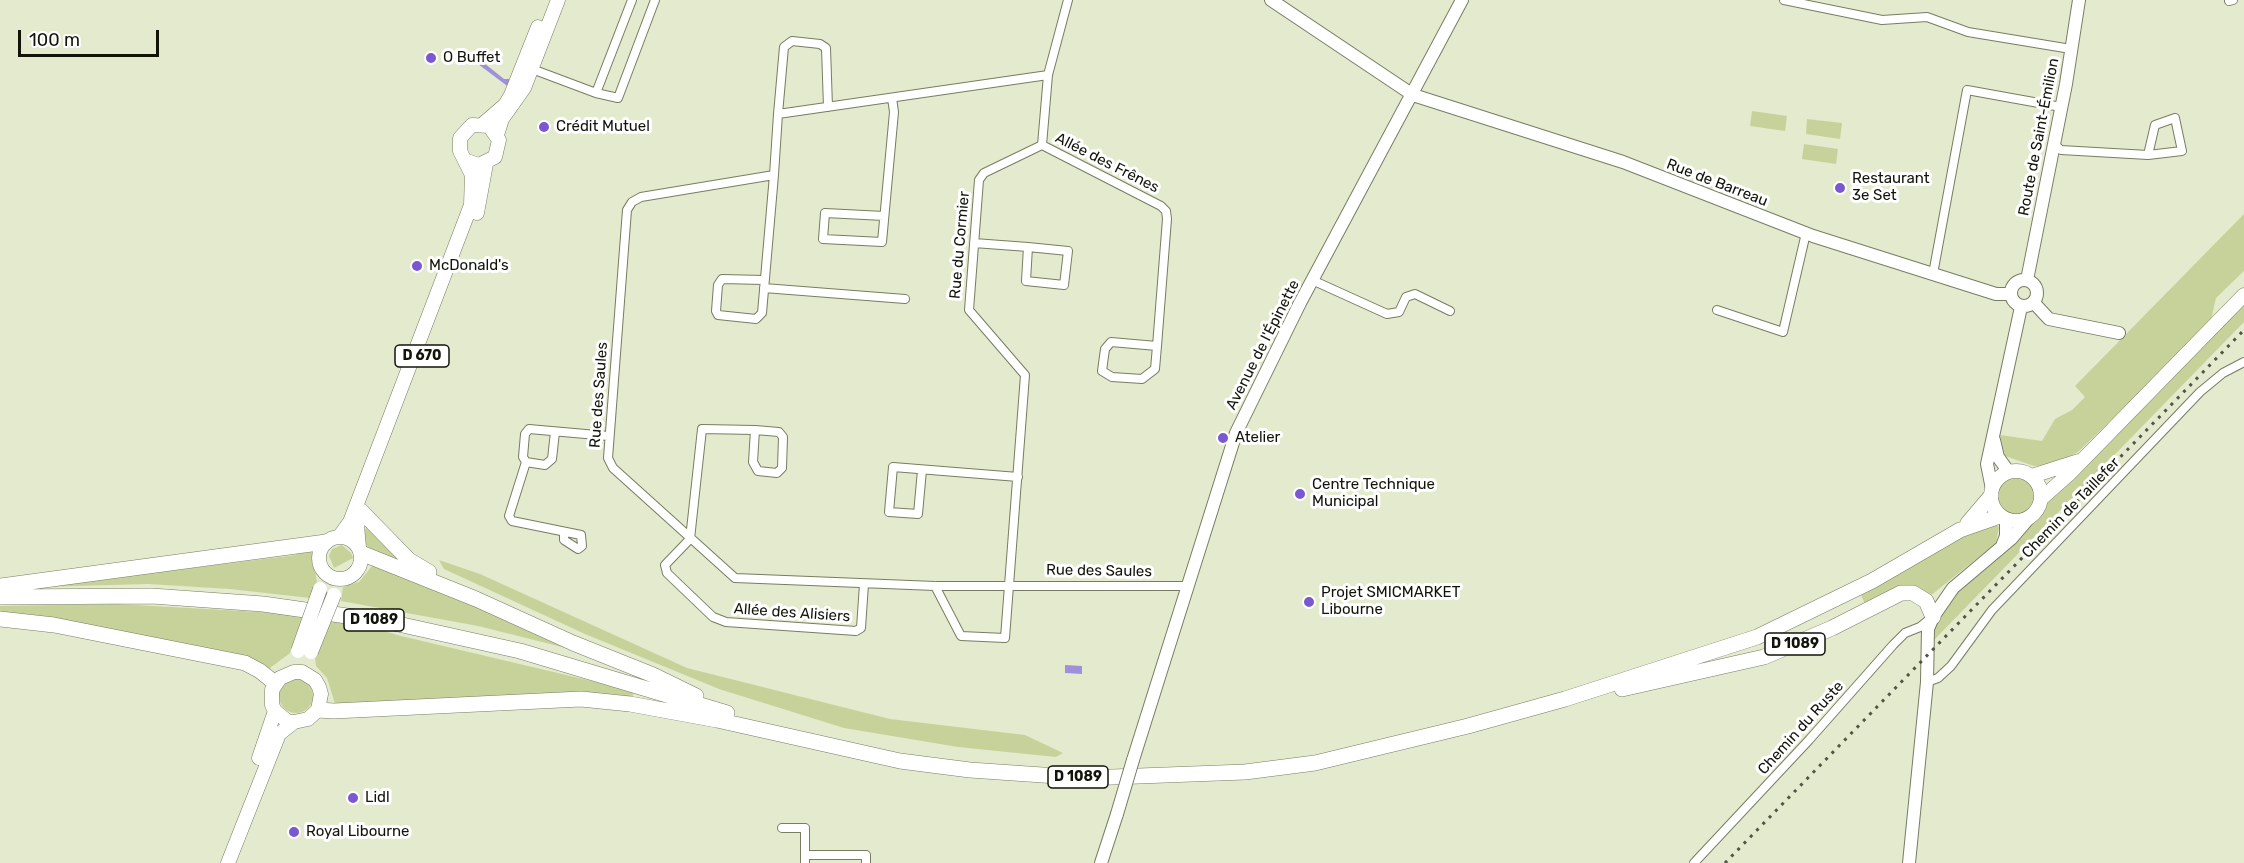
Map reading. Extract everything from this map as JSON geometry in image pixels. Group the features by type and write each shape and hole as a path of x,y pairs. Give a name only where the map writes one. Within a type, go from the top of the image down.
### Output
{"highway":[{"name":"D 1089","path":"1960,530 1978,514 1991,492"},
{"path":"362,512 409,560 476,599"},
{"name":"D 1089","path":"0,597 152,596 263,604 389,622 520,651 842,747 900,761 970,771 1086,778 1245,772 1315,763 1378,749 1565,699 1757,637 1872,581 1960,530 1980,521 2003,518"},
{"path":"0,586 332,539"},
{"path":"360,550 573,643 653,675 736,716"},
{"name":"D 1089","path":"1565,699 1638,686 1764,657 1832,628 1901,593 1913,592 1926,601 1933,617"},
{"path":"0,619 54,625 245,663 281,679"},
{"path":"318,710 581,699 630,704 842,747"}],"main road":[{"path":"549,0 512,95 505,105 483,124 467,128 460,138 460,151 467,161 486,164 498,152 497,135 502,119 525,88 558,0"},
{"path":"483,124 497,135"},
{"name":"D 670","path":"332,539 350,522 471,205 472,175 467,161"},
{"name":"D 670","path":"360,550 357,526 481,204 486,164"},
{"path":"2042,498 2041,490 2032,476 2025,472 2008,471 1995,481 1991,492 1995,510 2003,518 2013,521 2030,518 2036,513 2042,498 2244,295"},
{"path":"2032,476 2079,462"},
{"path":"218,863 275,711 271,697 281,679 305,652 334,595 332,577 321,568 319,554 332,539 350,539 360,550 357,572 332,577 320,589 305,652 309,675"},
{"path":"228,863 277,738 294,722 308,719 318,710 321,694 315,680 309,675 294,672 281,679"},
{"path":"275,711 294,722"}],"street":[{"path":"596,93 632,0"},
{"path":"532,69 596,93 618,98 655,0"},
{"path":"1042,145 1048,75 1068,0"},
{"name":"Rue de Barreau","path":"1271,0 1413,95 1623,162 1806,233 1996,294 2011,294"},
{"name":"Avenue de l'Épinette","path":"1101,863 1236,433 1312,280 1462,0"},
{"path":"1784,0 1882,20 1928,17 1968,32 2071,49"},
{"name":"Route de Saint-Émilion","path":"2027,280 2061,107 2079,0"},
{"path":"828,107 826,48 820,44 792,41 784,47 774,175 764,284 760,318 718,315 716,311 718,285 722,279 764,284 905,299"},
{"path":"778,114 1048,75"},
{"path":"1933,274 1967,90 2061,107"},
{"path":"884,216 825,213 823,239 882,242 894,112 892,98"},
{"path":"2054,144 2061,150 2148,154 2182,151 2175,118 2155,125 2148,154"},
{"name":"Rue du Cormier","path":"1010,584 1025,375 969,310 979,180 984,173 1042,145"},
{"name":"Allée des Frênes","path":"1042,145 1161,206 1166,211 1157,346 1155,369 1142,379 1112,377 1102,371 1105,349 1111,342 1157,346"},
{"name":"Rue des Saules","path":"774,175 641,197 632,202 627,210 608,436 608,458 613,468 735,578 935,586 1010,584 1187,586"},
{"path":"1717,310 1783,332 1806,233"},
{"path":"974,243 1028,247 1068,250 1064,285 1026,281 1028,247"},
{"path":"1312,280 1387,314 1400,312 1406,297 1415,294 1450,311"},
{"path":"2021,307 2014,302 2011,294 2015,283 2027,280 2034,284 2037,291 2034,303"},
{"path":"2021,307 2034,303"},
{"path":"2034,303 2049,320 2119,333"},
{"path":"1991,492 1987,464 2021,307"},
{"name":"Chemin de Taillefer","path":"1927,682 1938,678 1952,666 1992,610 2200,392 2223,373 2244,362"},
{"path":"690,539 702,429 755,430 779,432 783,437 782,468 777,473 758,471 753,462 755,430"},
{"path":"564,533 513,522 509,516 526,462 523,457 526,431 608,436"},
{"path":"526,462 545,465 552,459 555,432"},
{"path":"1993,439 1998,457 2008,471"},
{"path":"922,470 918,514 889,512 893,467 1018,477"},
{"path":"2002,546 2006,536 2003,518"},
{"path":"1909,863 1927,682 1928,629 1933,617 1953,588 2002,546 2030,518"},
{"name":"Allée des Alisiers","path":"690,539 666,565 667,573 713,617 726,622 856,631 861,628 864,584"},
{"path":"935,586 961,636 1005,638 1010,584"},
{"name":"Chemin du Ruste","path":"1694,863 1905,633 1920,627 1933,617"},
{"path":"782,828 805,828 805,859 866,855 866,863"}],"green space":[{"path":"1752,111 1787,116 1785,131 1750,126"},
{"path":"1807,119 1842,123 1840,139 1806,134"},
{"path":"1804,144 1838,149 1836,164 1802,159"},
{"path":"2244,214 2244,271 2216,298 2211,320 2078,452 2053,465 2034,466 2005,456 2000,435 2042,441 2055,419 2072,410 2085,397 2075,386"},
{"path":"2244,301 2244,322 1932,642 1939,613 1956,590 2040,515 2046,501"},
{"path":"2015,475 2023,476 2029,481 2034,487 2034,503 2029,509 2023,514 2015,515 2007,514 2001,509 1996,503 1995,495 1996,487 2001,481 2007,476"},
{"path":"1990,521 1999,527 1996,543 1930,596 1865,604 1861,595"},
{"path":"369,526 408,563 372,550 365,544 362,532"},
{"path":"342,545 353,558 334,568 329,556 332,549"},
{"path":"314,547 317,582 310,598 230,589 148,584 39,587 296,555 297,550"},
{"path":"439,560 480,574 687,668 890,719 1025,735 1063,753 1056,757 958,747 844,728 719,689 585,634 444,569"},
{"path":"372,566 382,566 651,677 650,682 566,648 478,626 341,601 343,587 359,582"},
{"path":"117,604 279,613 302,617 290,653 266,671 0,613 0,606"},
{"path":"331,621 367,626 634,691 632,698 336,707 327,678 316,666 315,657"},
{"path":"296,679 308,684 313,696 308,708 296,713 284,708 279,696 284,684"}],"shaded area":[{"path":"479,59 504,79 509,79 510,88 478,64"},
{"path":"1065,665 1082,666 1082,674 1065,673"}],"railway":[{"path":"1725,863 2244,330"}],"place":[{"name":"O Buffet","path":"431,58"},
{"name":"Crédit Mutuel","path":"544,127"},
{"name":"Restaurant 3e Set","path":"1840,188"},
{"name":"McDonald's","path":"417,266"},
{"name":"Atelier","path":"1223,438"},
{"name":"Centre Technique Municipal","path":"1300,494"},
{"name":"Projet SMICMARKET Libourne","path":"1309,602"},
{"name":"Lidl","path":"353,798"},
{"name":"Royal Libourne","path":"294,832"}]}
